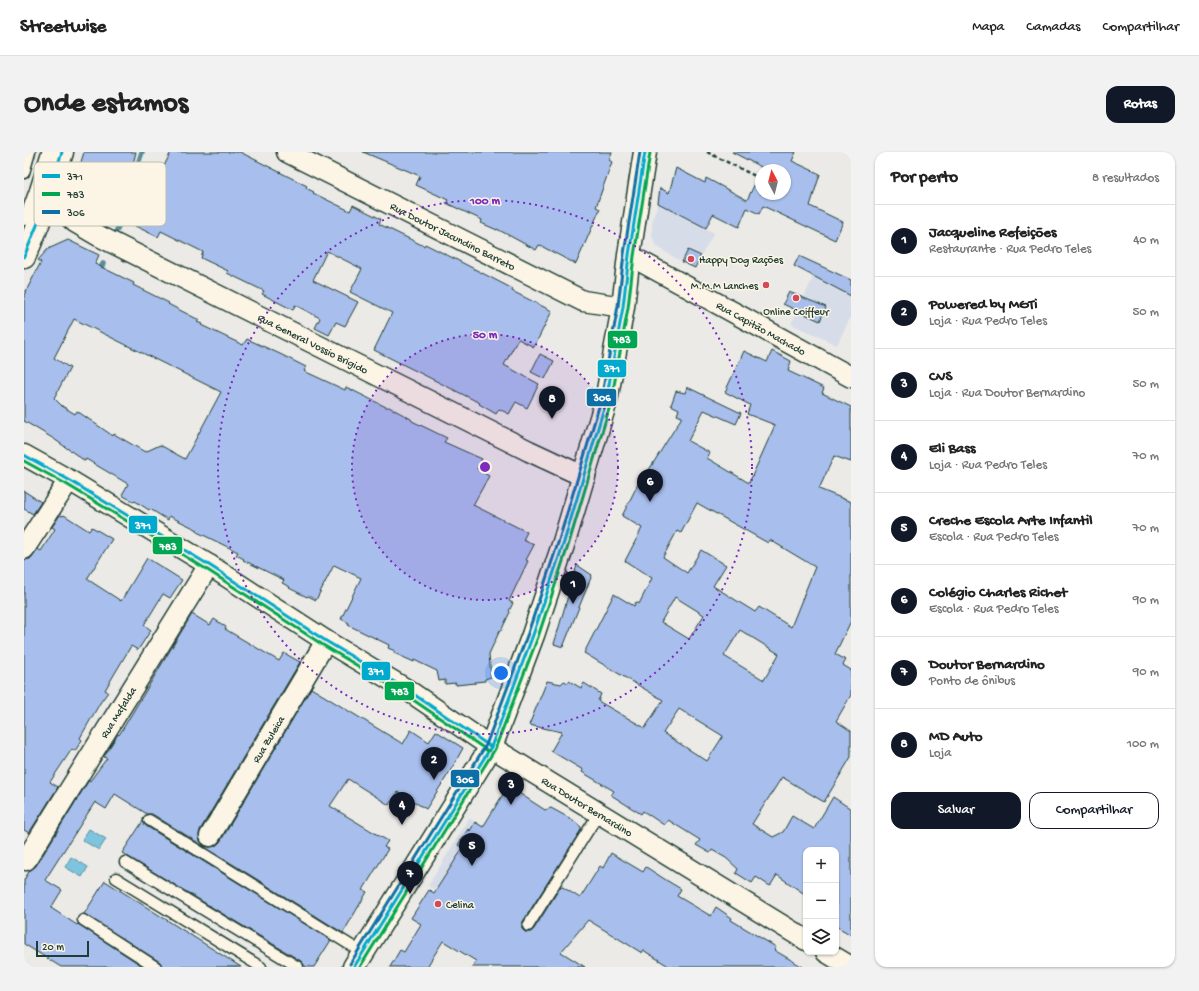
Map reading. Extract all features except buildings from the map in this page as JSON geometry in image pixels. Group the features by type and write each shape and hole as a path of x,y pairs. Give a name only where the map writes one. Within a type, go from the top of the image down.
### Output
{"street":[{"path":"59,162 62,152"},
{"name":"Rua Doutor Jacundino Barreto","path":"287,152 583,301 623,307"},
{"path":"359,960 491,747 533,635 585,477 606,401 623,307 629,255 645,152"},
{"path":"24,257 37,226"},
{"name":"Rua General Vossio Brigido","path":"82,226 99,236 585,477"},
{"name":"Rua Capitão Machado","path":"629,255 851,377"},
{"name":"Rua Doutor Bernardino","path":"24,455 69,480 209,565 326,641 406,689 491,747 803,938"},
{"path":"24,549 69,480"},
{"name":"Rua Mafalda","path":"26,860 209,565"},
{"name":"Rua Zuleica","path":"210,836 326,641"},
{"path":"831,955 851,967"}],"lane":[{"path":"24,173 30,152"},
{"path":"44,162 47,152"},
{"path":"24,220 34,193"},
{"path":"528,926 599,813"},
{"path":"149,820 359,960"},
{"path":"125,862 298,967"},
{"path":"116,878 261,967"},
{"path":"82,920 156,967"}],"path":[{"path":"707,152 755,175"}],"shaded area":[{"path":"658,203 714,233 701,256 688,250 682,262 655,244 652,236 652,221"},
{"path":"819,265 851,280 851,316 837,345 791,324"},
{"path":"469,818 516,846 475,914 428,886"}],"water":[{"path":"89,829 106,839 99,850 82,840"},
{"path":"71,857 88,867 82,877 65,867"}],"waterway":[{"path":"139,162 142,152"},
{"path":"117,230 118,226"},
{"path":"98,273 103,264"}],"transit line":[{"name":"371","path":"59,162 62,152"},
{"name":"306","path":"350,964 486,745 528,633 559,540 601,400 618,306 624,254 640,152"},
{"name":"371","path":"354,967 491,747 533,635 564,542 606,401 623,307 629,255 645,152"},
{"name":"783","path":"360,967 495,749 538,637 569,543 611,402 628,308 634,256 650,153"},
{"name":"371","path":"24,257 37,226"},
{"name":"371","path":"24,455 69,480 209,565 326,641 406,689 491,747"},
{"name":"783","path":"24,461 66,484 206,569 323,645 403,693 488,751"}],"place":[{"name":"Happy Dog Rações","path":"691,259"},
{"name":"M.M.M Lanches","path":"766,285"},
{"name":"Online Coiffeur","path":"796,298"},
{"name":"MD Auto","path":"552,419"},
{"name":"Colégio Charles Richet","path":"650,502"},
{"name":"Jacqueline Refeições","path":"573,604"},
{"name":"Powered by MGTi","path":"434,780"},
{"name":"CVS","path":"511,805"},
{"name":"Eli Bass","path":"402,825"},
{"name":"Creche Escola Arte Infantil","path":"472,866"},
{"name":"Doutor Bernardino","path":"410,894"},
{"name":"Celina","path":"438,904"}]}
